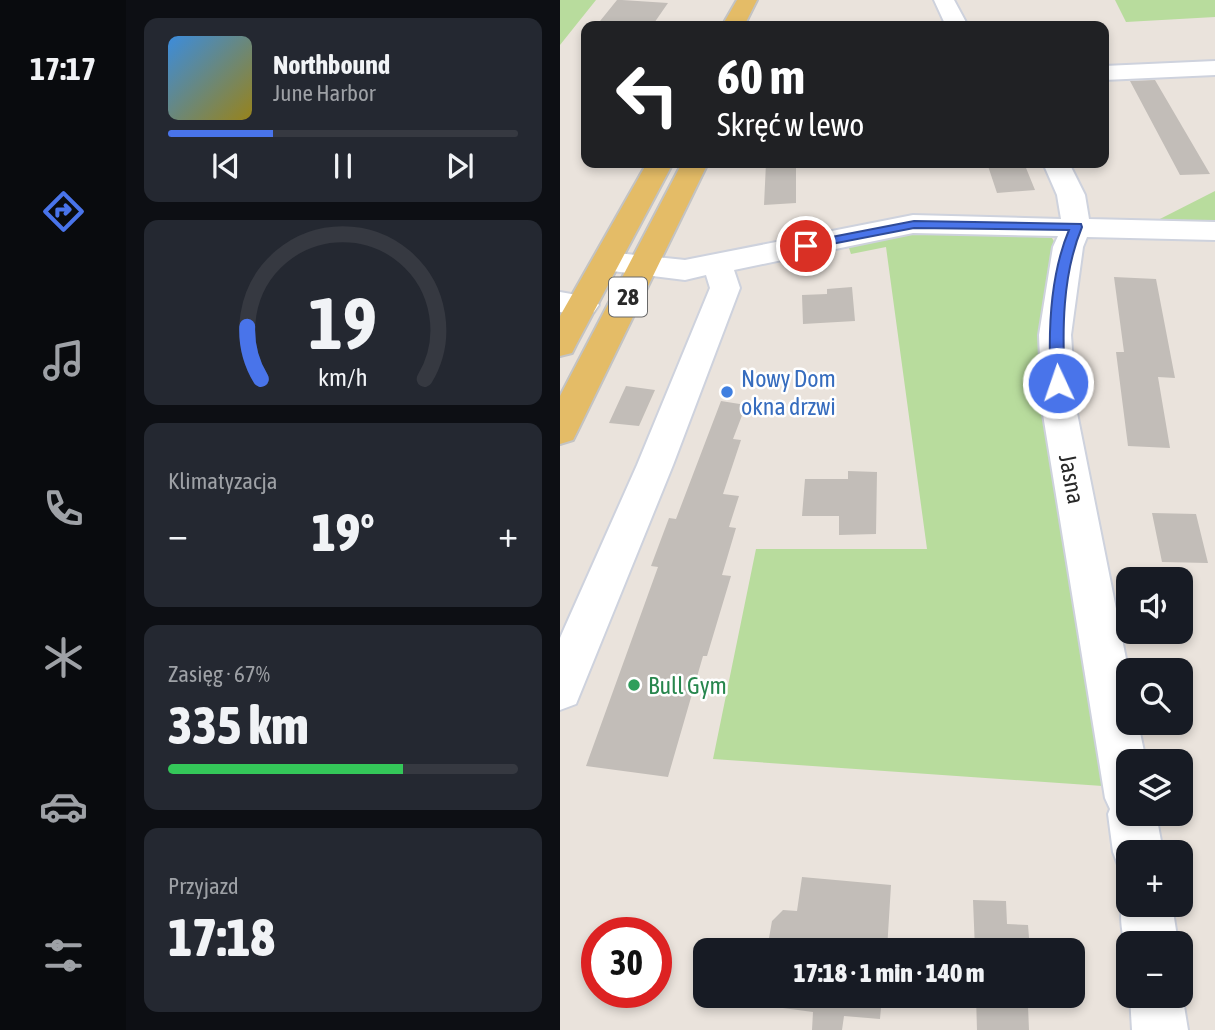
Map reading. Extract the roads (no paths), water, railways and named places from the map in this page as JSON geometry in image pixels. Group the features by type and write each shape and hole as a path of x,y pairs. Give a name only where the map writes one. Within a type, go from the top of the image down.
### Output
{"main road":[{"path":"736,21 747,0"},
{"name":"28","path":"560,345 571,304 607,262 657,168"},
{"name":"28","path":"560,430 692,168"}],"street":[{"path":"944,0 954,21"},
{"path":"1109,74 1215,68"},
{"name":"Jasna","path":"1058,168 1072,195 1076,227 1068,247 1055,335 1059,408 1120,749"},
{"path":"607,262 685,270 914,225 1215,231"},
{"path":"560,689 655,465 725,288 717,263"},
{"path":"1158,1008 1160,1030"}],"place":[{"name":"Nowy Dom okna drzwi","path":"727,392"},
{"name":"Bull Gym","path":"634,685"}]}
